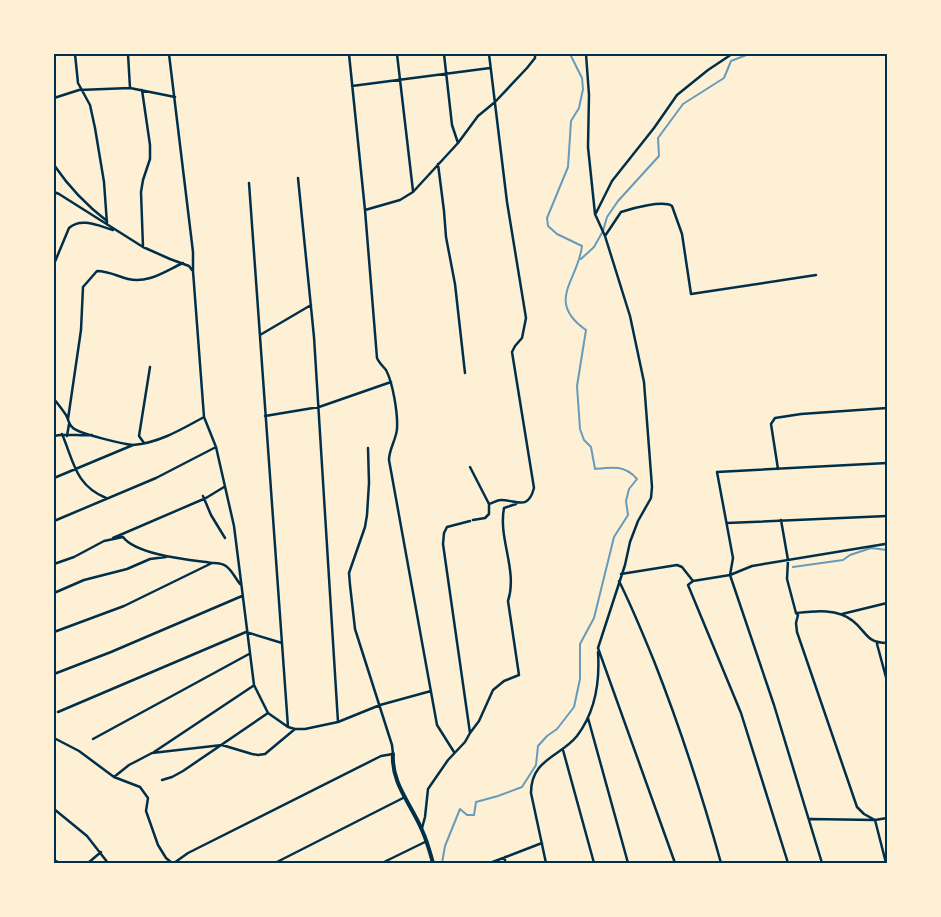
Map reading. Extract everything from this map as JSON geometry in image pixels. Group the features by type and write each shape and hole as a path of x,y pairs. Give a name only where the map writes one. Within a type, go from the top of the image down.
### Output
{"street":[{"path":"75,54 78,83 90,105 95,128 104,182 107,223"},
{"path":"128,54 130,88"},
{"path":"169,54 193,252 204,417 216,447 234,526 254,685 268,713 288,727 295,729 305,729 338,722 380,705 431,691"},
{"path":"349,54 365,210 377,358 391,382 397,422 389,460 437,725 454,752"},
{"path":"397,54 413,192"},
{"path":"444,54 452,125 458,143"},
{"path":"422,828 426,817 428,789 479,721 493,690 504,681 519,675 508,601 511,591 510,572 502,520 504,508 528,501 532,496 534,488 512,352 514,346 522,338 526,318 507,202 488,54"},
{"path":"365,210 400,200 413,192 458,143 478,116 495,102 527,68 535,58 535,54"},
{"path":"546,863 531,793 531,785 540,767 549,757 563,750 578,735 588,716 598,688 598,648 630,542 638,521 651,498 652,487 644,382 630,316 605,236 595,214 588,147 589,95 586,54"},
{"path":"595,214 612,181 654,128 677,95 708,70 732,54"},
{"path":"352,86 490,68"},
{"path":"54,98 82,90 130,88 175,97"},
{"path":"142,90 150,145 150,159 142,180 140,192 143,248"},
{"path":"438,164 465,373"},
{"path":"54,165 70,188 95,213 117,231 143,248 190,266 193,271"},
{"path":"298,178 319,407 338,722"},
{"path":"249,183 288,727"},
{"path":"54,191 107,223"},
{"path":"605,236 622,212 667,202 672,206 682,234 691,294 816,275"},
{"path":"54,264 69,228 74,224 87,223 117,231"},
{"path":"67,436 81,330 83,287 86,282 97,271 106,271 133,280 146,280 183,263"},
{"path":"260,335 311,305"},
{"path":"145,444 139,436 150,367"},
{"path":"265,416 319,407 391,382"},
{"path":"54,399 68,419"},
{"path":"778,469 771,424 775,418 800,414 887,408"},
{"path":"69,424 75,430 120,444 133,445 145,444 170,435 204,417"},
{"path":"62,434 75,470 80,478 94,493 106,498"},
{"path":"54,436 62,434 67,436 94,435"},
{"path":"54,478 133,445"},
{"path":"54,521 156,478 216,447"},
{"path":"368,448 368,515 366,527 349,573 355,629 392,745 394,774 422,828 433,863"},
{"path":"822,863 810,819 730,575 733,558 717,472 887,464"},
{"path":"470,467 489,504 489,514 485,518 447,527 444,533 443,544 470,733"},
{"path":"54,564 224,487"},
{"path":"204,497 211,514 225,538"},
{"path":"489,504 500,500 518,504"},
{"path":"726,522 887,516"},
{"path":"781,520 788,560 787,579 798,615 796,623 797,632 857,807 864,814 875,820 886,863"},
{"path":"112,538 123,537 126,541 142,548 172,557 212,563 221,562 228,566 241,586"},
{"path":"788,863 741,712 688,585 693,581 730,575 752,566 885,544"},
{"path":"54,592 84,580 127,569 150,559 172,557"},
{"path":"54,632 124,606 212,563"},
{"path":"621,574 677,565 682,567 693,581"},
{"path":"619,581 632,605 673,708 722,863"},
{"path":"54,674 111,652 242,596"},
{"path":"796,613 811,611 841,614 887,603"},
{"path":"841,614 853,621 866,636 877,643 887,643"},
{"path":"58,712 246,632 282,643"},
{"path":"877,643 887,681"},
{"path":"598,648 676,863"},
{"path":"93,739 250,654"},
{"path":"114,777 254,685"},
{"path":"162,780 172,777 268,713"},
{"path":"588,716 628,863"},
{"path":"152,752 222,745 258,755 265,754 295,729"},
{"path":"54,738 79,751 114,777 140,787 146,793 148,798 146,812 158,845 166,858 173,863 197,848 381,756 393,754"},
{"path":"563,750 594,863"},
{"path":"275,863 405,797"},
{"path":"54,809 87,836 108,863"},
{"path":"810,819 875,820 887,818"},
{"path":"382,863 427,841"},
{"path":"490,863 542,843"},
{"path":"88,863 101,852"},
{"path":"505,857 505,863"},
{"path":"54,860 60,863"}],"waterway":[{"path":"442,863 445,846 460,809 467,815 474,815 476,802 522,787 536,765 538,746 557,729 574,707 580,679 580,644 594,618 614,537 628,515 626,501 629,489 637,479 623,469 595,469 591,447 584,440 580,429 577,386 586,330 574,320 568,310 566,300 567,290 582,246 557,234 548,226 547,218 568,167 571,121 579,108 583,89 582,78 570,54"},
{"path":"581,259 594,247 603,231 607,217 618,201 659,156 658,138 683,104 724,78 731,61 749,54"},
{"path":"793,567 843,560 850,555 871,548 887,550"}]}
